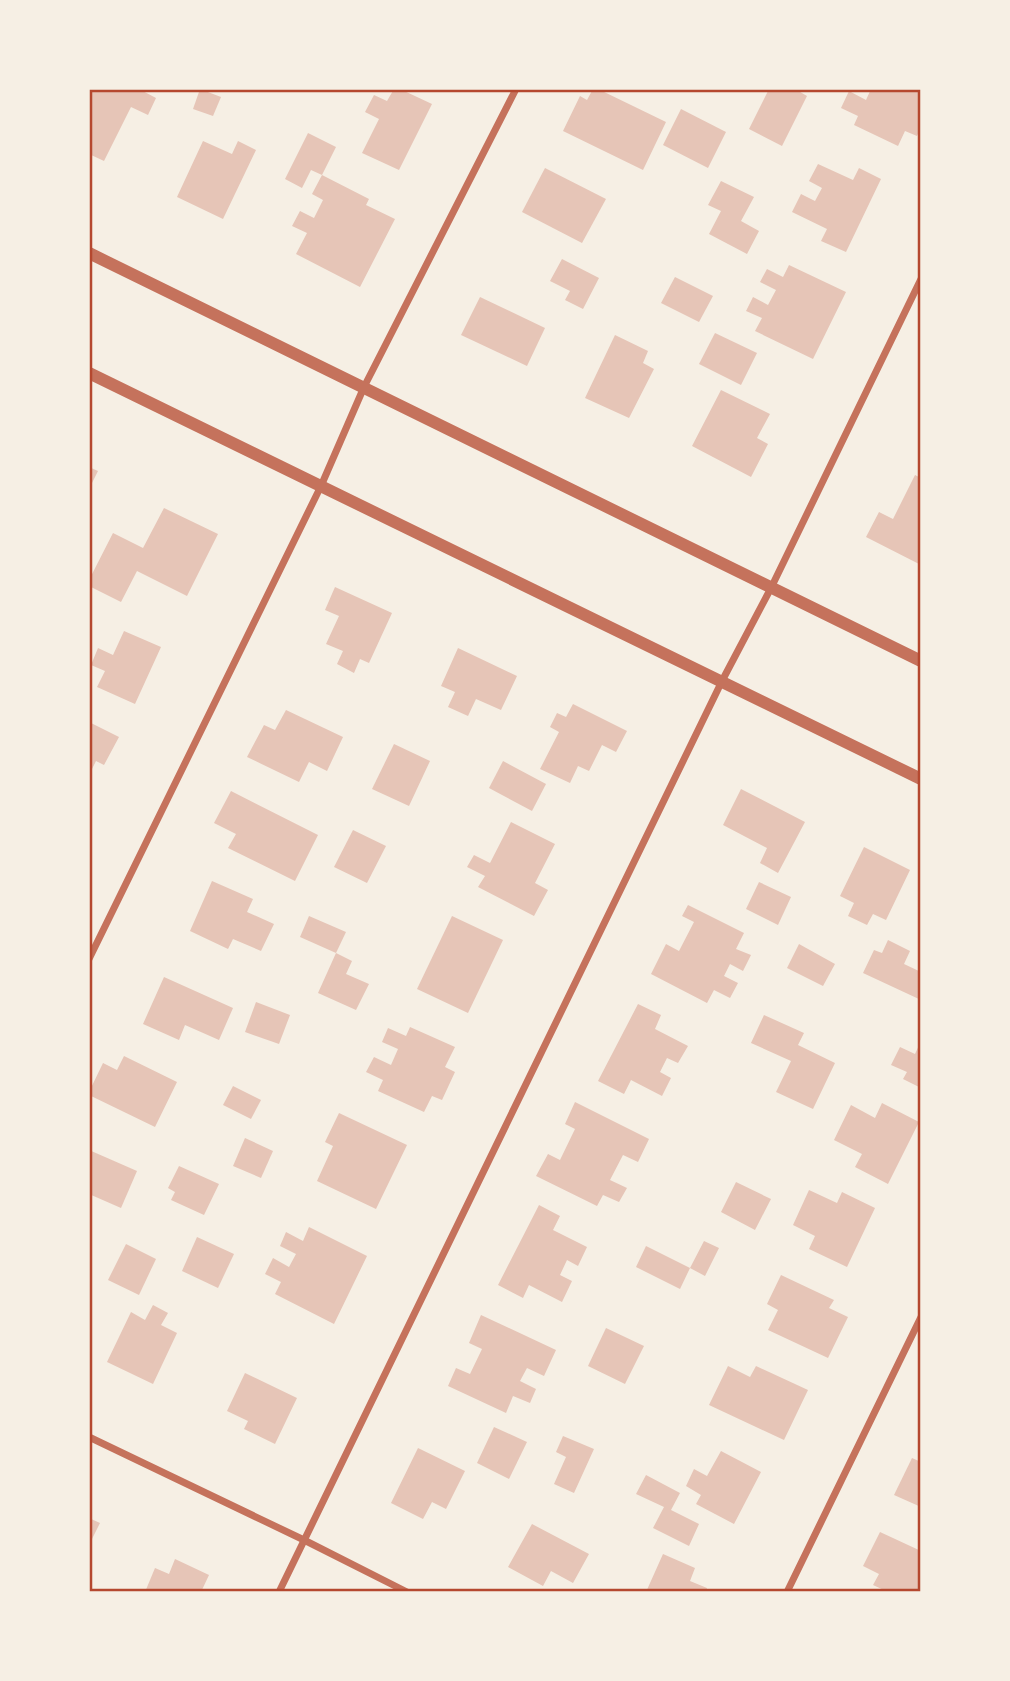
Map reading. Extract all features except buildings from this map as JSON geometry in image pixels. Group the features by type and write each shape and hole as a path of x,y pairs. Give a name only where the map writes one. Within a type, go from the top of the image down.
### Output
{"street":[{"path":"89,959 321,486 364,387 516,89"},
{"path":"89,253 921,661"},
{"path":"279,1592 722,681 771,588 921,279"},
{"path":"89,373 921,779"},
{"path":"787,1592 921,1317"},
{"path":"89,1437 407,1592"}]}
